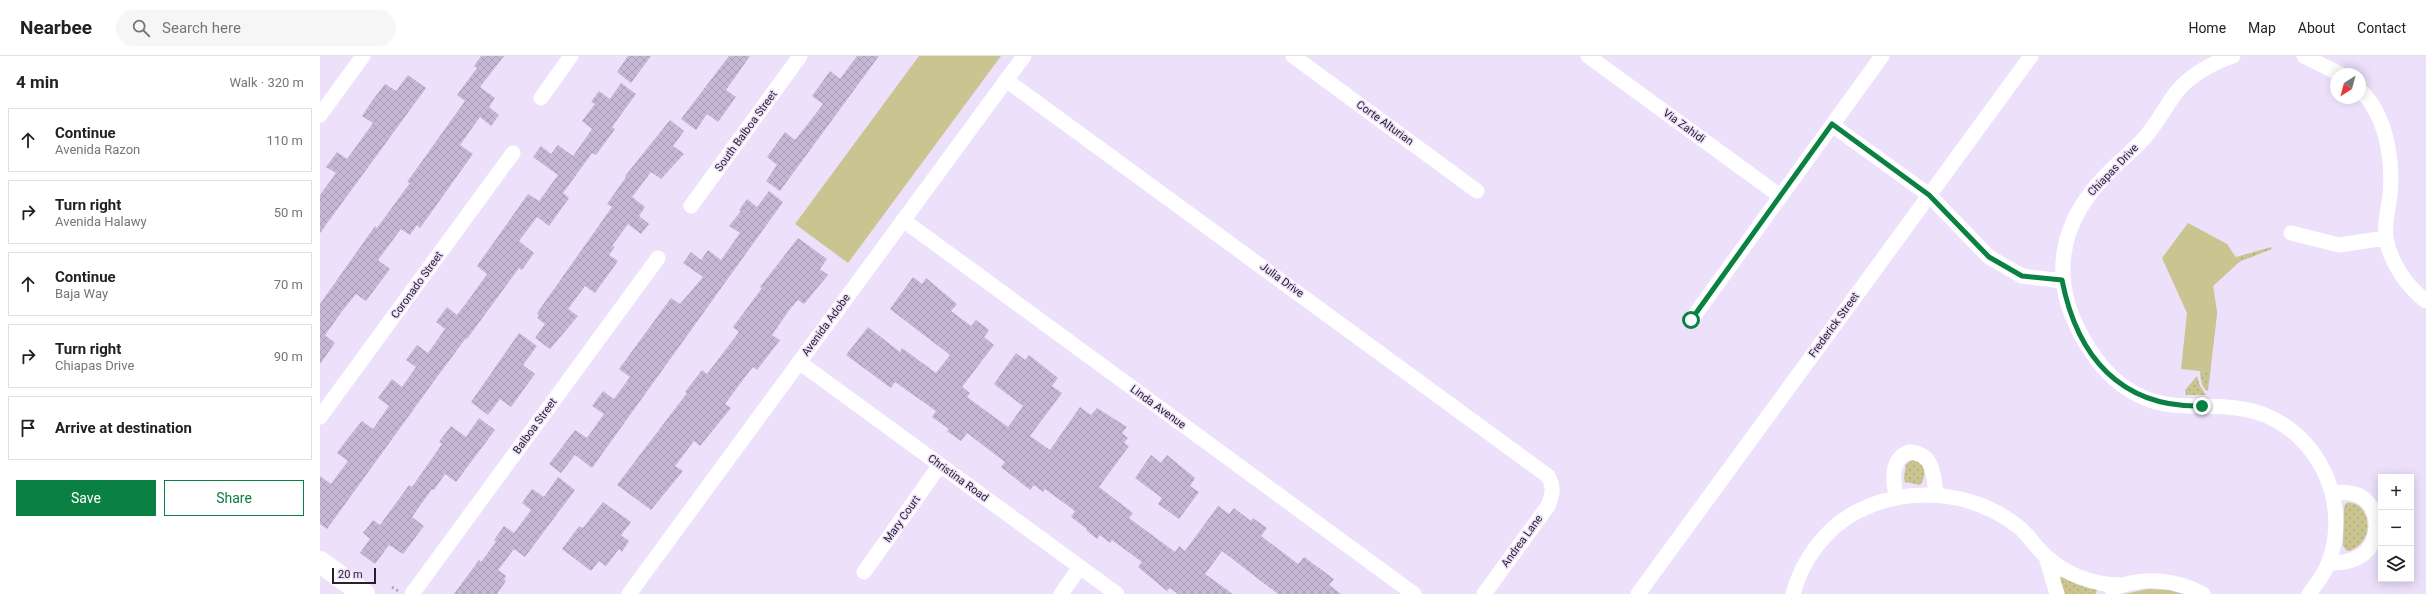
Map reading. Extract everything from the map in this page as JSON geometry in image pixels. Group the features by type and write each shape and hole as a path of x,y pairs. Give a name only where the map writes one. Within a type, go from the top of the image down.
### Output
{"main road":[{"path":"321,564 364,594"}],"street":[{"path":"320,115 363,56"},
{"path":"541,98 571,56"},
{"name":"South Balboa Street","path":"692,206 800,56"},
{"name":"Avenida Adobe","path":"629,594 1024,56"},
{"name":"Corte Alturian","path":"1293,56 1477,191"},
{"name":"Via Zahidi","path":"1588,56 1780,196"},
{"path":"1691,320 1882,56"},
{"name":"Frederick Street","path":"1638,594 2031,56"},
{"name":"Chiapas Drive","path":"2233,56 2212,65 2183,84 2146,136 2098,182 2086,198 2068,234 2064,250 2062,280 2074,324 2093,356 2120,385 2140,397 2159,403 2180,407 2226,406 2269,417 2298,436 2312,452 2325,471 2333,492 2335,528 2329,563 2309,594"},
{"path":"2304,56 2330,69"},
{"name":"Julia Drive","path":"1006,80 1537,466 1548,476 1553,486"},
{"path":"2366,99 2375,112 2384,131 2389,150 2391,173 2386,218 2386,238 2401,275 2409,286 2426,301"},
{"path":"1832,124 1929,195 1989,257 2022,276 2062,280"},
{"name":"Coronado Street","path":"320,417 514,154"},
{"name":"Linda Avenue","path":"903,220 1414,594"},
{"path":"2291,233 2338,246 2386,238"},
{"name":"Balboa Street","path":"412,594 658,258"},
{"name":"Christina Road","path":"799,362 1117,594"},
{"path":"1896,497 1894,468 1898,459 1909,452 1924,456 1930,463 1936,495"},
{"name":"Mary Court","path":"864,572 940,465"},
{"name":"Andrea Lane","path":"1484,594 1548,506 1552,496 1553,486"},
{"path":"2329,563 2347,562 2362,555 2372,545 2377,527 2372,508 2363,498 2352,493 2333,492"},
{"path":"1793,594 1806,560 1825,536 1853,514 1881,501 1896,497 1936,495 1972,502 1990,509 2021,529 2046,557 2078,576 2097,583 2121,585 2141,581 2160,581 2181,584 2203,594"},
{"path":"2046,557 2057,594"},
{"path":"1061,594 1080,567"},
{"path":"2105,594 2121,585"}],"shaded area":[{"path":"919,56 1001,56 848,263 795,224"},
{"path":"2188,223 2227,244 2239,262 2213,286 2217,313 2210,372 2181,369 2187,313 2162,258"},
{"path":"2271,247 2272,249 2239,262 2213,286 2217,313 2208,391 2203,386 2200,375 2205,287 2233,258"},
{"path":"2197,376 2200,386 2206,395 2186,395 2185,390"},
{"path":"1914,459 1923,464 1924,467 1924,478 1920,485 1905,482 1904,478 1906,464"},
{"path":"2346,503 2355,504 2361,508 2366,515 2368,524 2367,533 2363,541 2357,547 2347,551 2343,546 2344,508"},
{"path":"2062,576 2097,589 2096,594 2065,594 2059,581"},
{"path":"2148,589 2169,590 2183,594 2124,594"}],"building":[{"path":"481,56 504,56 480,87 495,98 489,107 499,115 491,126 480,117 460,145 473,154 420,228 417,225 410,235 401,229 378,260 390,269 366,301 356,294 343,310 325,335 335,343 320,364 320,304 375,226 377,228 410,183 407,182 465,101 457,95 477,68 474,66"},
{"path":"628,56 651,56 631,83 617,72"},
{"path":"729,56 750,56 726,90 736,97 718,122 707,114 696,130 681,119"},
{"path":"857,56 879,56 780,191 766,181 777,165 767,157 785,132 795,140 823,104 812,96 830,71 840,79"},
{"path":"408,75 426,88 320,233 320,195 336,173 326,167 337,152 347,159 373,123 362,116 385,84 396,91"},
{"path":"621,83 636,94 612,127 615,129 596,155 592,153 563,193 569,198 549,226 537,217 519,241 534,253 522,270 519,268 467,339 466,338 327,529 320,524 320,476 331,484 348,461 337,453 348,438 362,421 373,429 389,406 378,398 392,379 402,387 416,367 406,360 417,345 428,353 445,329 436,322 447,307 457,315 470,298 487,274 477,266 528,194 539,201 558,175 533,157 541,146 551,154 558,145 573,156 592,129 582,121 595,104 591,102 599,91 610,99"},
{"path":"670,120 684,131 673,146 684,154 661,179 651,172 632,197 645,207 639,216 649,224 641,234 628,224 612,246 615,247 609,255 618,261 595,293 585,286 568,309 578,316 550,349 535,338 545,324 537,318 539,315 537,313 612,207 607,204 626,177 625,176"},
{"path":"769,191 783,202 592,468 575,455 561,473 549,464 575,430 587,438 604,414 592,406 603,391 614,399 630,377 619,369 671,298 680,304 703,277 683,263 691,252 701,260 708,250 721,260 740,233 729,226 741,211 739,210 747,199 757,207"},
{"path":"798,238 827,259 820,269 828,275 804,304 798,300 790,309 772,335 780,340 757,370 753,367 745,377 725,404 731,408 700,446 694,441 675,466 683,471 651,510 617,485 687,393 685,392 702,370 707,374 739,332 733,327 762,288 760,287"},
{"path":"913,277 922,284 926,278 957,304 951,311 971,326 976,320 989,330 984,337 994,345 962,387 970,393 967,397 1008,427 1023,406 994,384 1016,353 1025,360 1029,355 1058,378 1052,386 1062,393 1030,436 1050,450 1080,407 1091,415 1097,408 1127,427 1122,433 1128,438 1124,443 1129,446 1099,487 1133,513 1129,518 1175,552 1179,546 1185,551 1218,506 1229,514 1234,508 1251,521 1253,518 1267,528 1261,536 1298,564 1304,557 1334,579 1329,585 1341,594 1278,594 1222,551 1205,574 1233,594 1178,594 1170,588 1167,591 1138,567 1142,562 1112,540 1110,543 1100,535 1097,539 1071,517 1075,511 1045,489 1043,492 1034,485 1030,490 1001,467 1005,462 967,433 961,441 947,431 949,429 932,417 936,411 895,382 891,388 846,355 868,327 900,352 902,348 936,373 950,355 890,309"},
{"path":"519,333 537,346 523,365 535,374 511,407 500,399 488,415 471,402"},
{"path":"479,418 495,430 456,482 445,474 434,490 432,489 412,517 424,526 403,554 389,545 375,564 360,553 370,539 363,533 373,520 380,525 409,485 412,487 442,444 439,442 451,426 466,437"},
{"path":"1151,455 1161,463 1167,455 1195,478 1190,486 1199,492 1179,519 1158,504 1162,498 1135,478"},
{"path":"558,477 575,490 525,557 514,549 498,570 506,576 504,579 506,581 497,594 454,594 479,560 481,562 496,542 494,540 504,526 514,533 531,510 522,503 532,489 544,497"},
{"path":"603,502 631,522 621,535 629,541 622,552 619,549 606,566 599,561 591,571 562,549 579,526 583,528"}],"route":[{"path":"1691,320 1832,124 1929,195 1989,257 2022,276 2043,280 2062,280 2064,294 2074,324 2093,356 2104,370 2120,385 2140,397 2159,403 2180,407 2202,406"}]}
